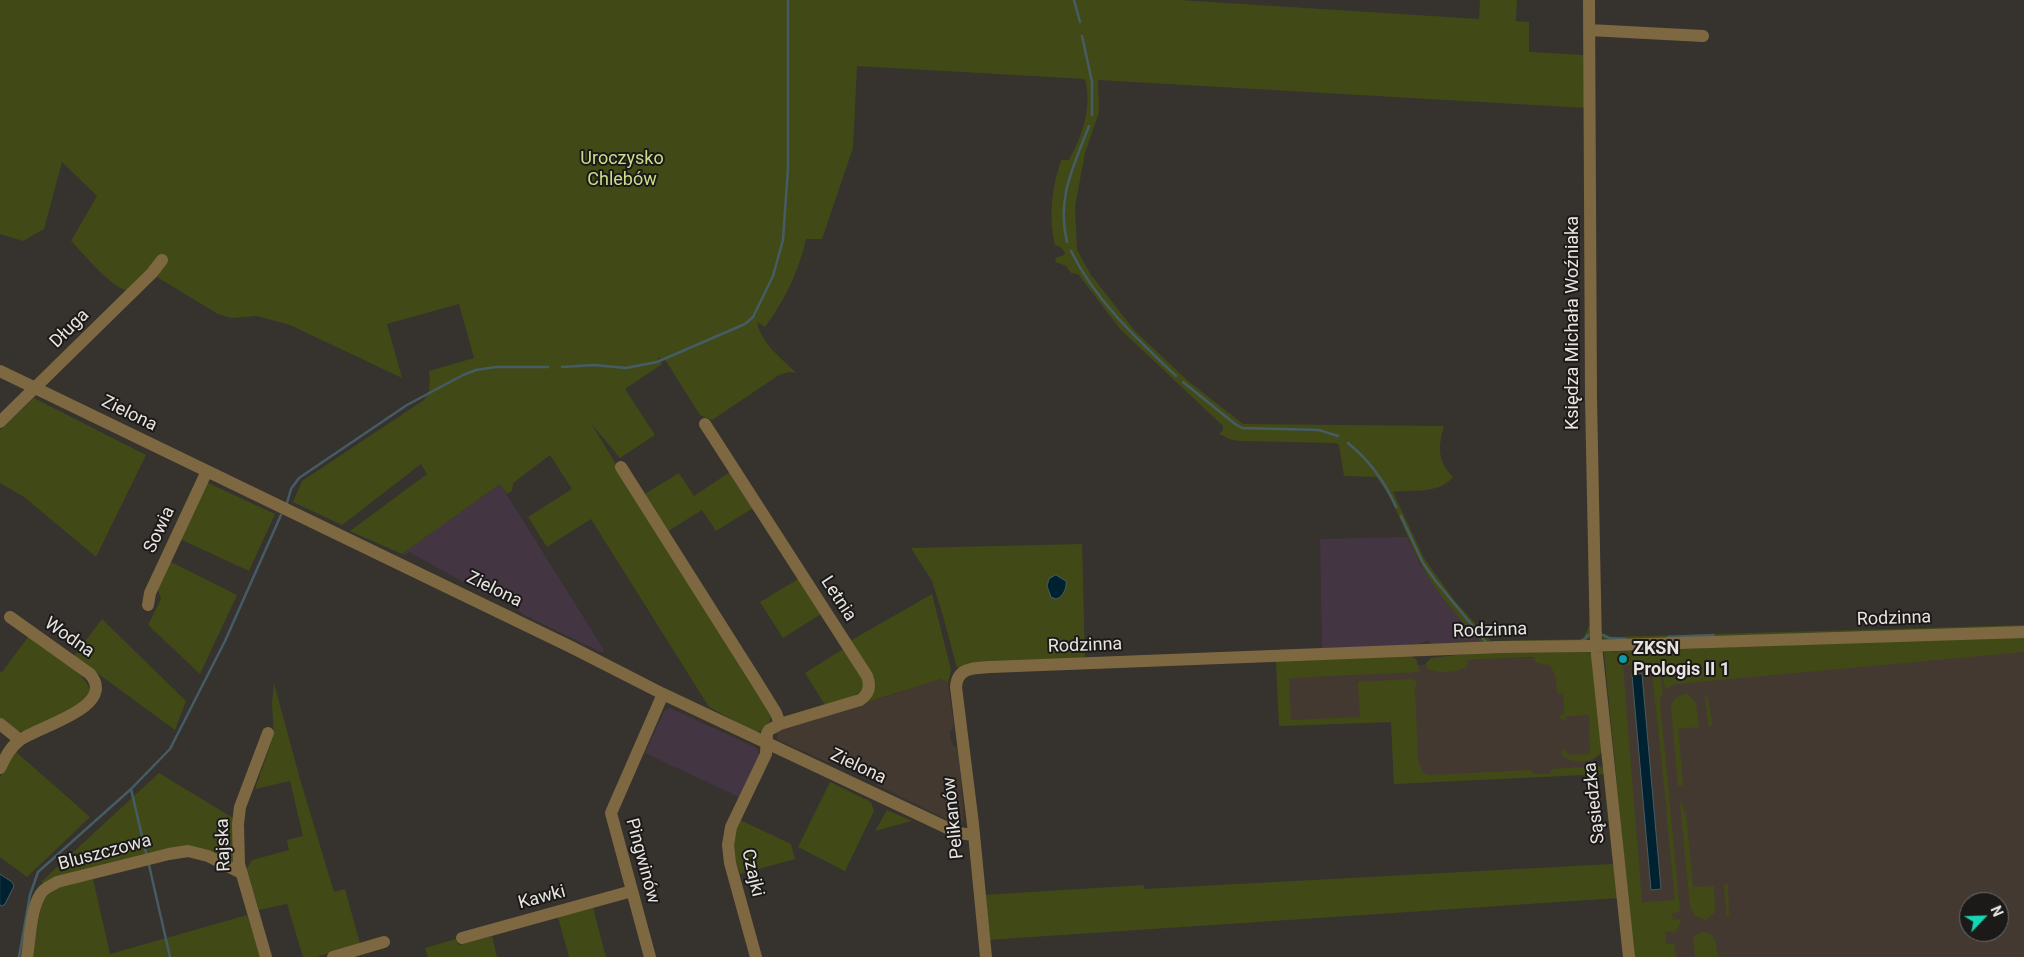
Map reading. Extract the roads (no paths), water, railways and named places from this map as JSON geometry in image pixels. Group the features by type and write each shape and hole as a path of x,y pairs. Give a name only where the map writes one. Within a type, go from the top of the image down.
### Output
{"street":[{"name":"Księdza Michała Woźniaka","path":"1589,0 1591,411 1596,646"},
{"path":"1589,30 1702,36"},
{"name":"Długa","path":"0,422 152,273 162,260"},
{"name":"Zielona","path":"0,371 571,647 767,744 958,834 974,835"},
{"name":"Letnia","path":"705,424 869,681 867,693 860,700 780,724"},
{"path":"621,467 776,713 780,724 769,730 767,744"},
{"name":"Sowia","path":"148,605 150,593 207,471"},
{"name":"Wodna","path":"0,768 8,753 20,740 78,710 91,701 97,690 97,685 90,674 10,617"},
{"name":"Rodzinna","path":"959,675 967,669 983,667 1501,647 1596,646 2024,632"},
{"name":"Sąsiedzka","path":"1596,646 1629,957"},
{"name":"Pelikanów","path":"959,675 956,691 974,835 986,957"},
{"name":"Pingwinów","path":"650,957 611,813 663,694"},
{"path":"0,724 20,740"},
{"name":"Rajska","path":"266,957 241,873 238,857 238,824 240,807 268,733"},
{"name":"Czajki","path":"756,957 730,863 728,845 731,827 766,754 767,744"},
{"name":"Bluszczowa","path":"27,957 33,916 40,896 57,882 188,851 208,856 241,873"},
{"name":"Kawki","path":"462,938 632,891"},
{"path":"333,957 384,942"}],"water":[{"path":"1056,575 1066,581 1066,584 1063,594 1056,599 1051,597 1047,586 1049,579"},
{"path":"1642,674 1661,889 1651,890 1632,675"},
{"path":"0,874 12,882 14,886 5,904 2,906 0,905"}],"waterway":[{"path":"562,367 594,365 626,368 657,362 745,324 753,317 773,276 783,240 788,168 788,0"},
{"path":"1074,0 1080,22"},
{"path":"1082,36 1092,82 1092,115"},
{"path":"1067,242 1064,226 1065,197 1068,182 1089,126"},
{"path":"1071,251 1104,302 1132,333 1176,376"},
{"path":"287,503 291,489 299,478 407,405 463,375 476,370 496,367 548,367"},
{"path":"1183,382 1242,428 1319,430 1338,436"},
{"path":"1348,443 1376,472 1396,507"},
{"path":"19,957 30,895 38,872 131,789 170,749 225,641 281,515"},
{"path":"1401,516 1423,563 1485,641"},
{"path":"1582,640 1588,635"},
{"path":"1603,635 1609,638 1626,639"},
{"path":"1668,637 1714,635"},
{"path":"131,789 146,853"},
{"path":"149,865 170,957"}],"place":[{"name":"ZKSN Prologis II 1","path":"1623,659"}],"park label":[{"name":"Uroczysko Chlebów","path":"622,169"}]}
